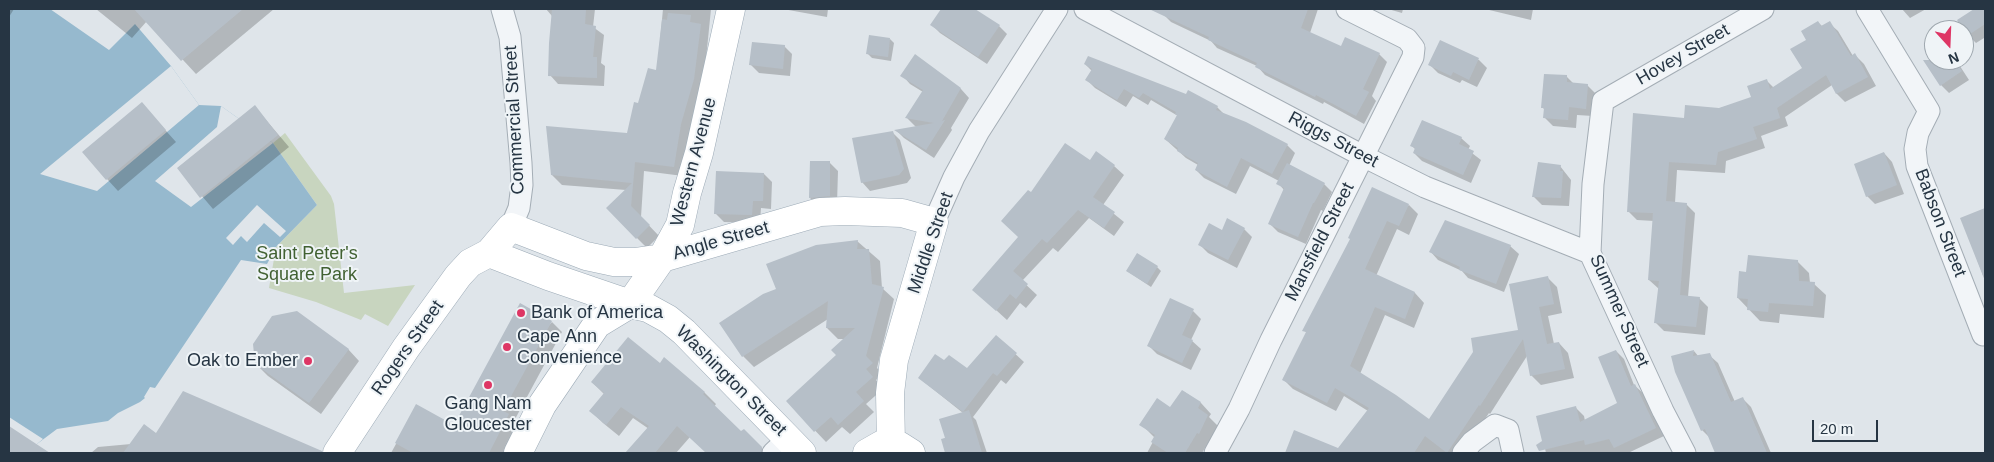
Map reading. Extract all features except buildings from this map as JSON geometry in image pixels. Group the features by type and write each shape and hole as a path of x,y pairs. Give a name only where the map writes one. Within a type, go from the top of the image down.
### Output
{"main road":[{"name":"Western Avenue","path":"630,304 662,258 680,225 687,193 700,153 731,9"},
{"name":"Angle Street","path":"511,227 577,252 614,262 635,262 662,258 820,212 870,211 902,213 934,222"},
{"name":"Middle Street","path":"890,450 890,393 894,360 934,222"},
{"name":"Commercial Street","path":"488,253 511,227"},
{"path":"577,252 589,307 597,324"},
{"name":"Washington Street","path":"488,253 548,276 630,304 648,308 668,318 684,332 788,448"},
{"name":"Rogers Street","path":"337,453 406,348 458,276 470,263 488,253"},
{"path":"518,453 542,405 597,324 630,304"}],"street":[{"name":"Commercial Street","path":"502,9 510,36 522,177 519,208 511,227"},
{"name":"Middle Street","path":"934,222 954,177 979,131 1057,9"},
{"name":"Riggs Street","path":"1085,9 1425,187 1590,253"},
{"name":"Mansfield Street","path":"1216,453 1412,60 1413,46 1407,39 1347,9"},
{"name":"Hovey Street","path":"1603,101 1763,9"},
{"name":"Babson Street","path":"1867,9 1929,111 1918,133 1915,148 1916,166 1983,335"},
{"name":"Summer Street","path":"1603,101 1594,184 1590,253 1663,411 1685,453"},
{"path":"1463,453 1472,442 1494,424 1508,430 1513,453"}],"green space":[{"name":"Saint Peter's Square Park","path":"285,133 331,196 334,204 344,293 415,285 388,326 365,314 361,320 316,302 269,288 276,247 317,205 273,143"}],"water":[{"path":"9,9 50,9 109,50 135,24 171,66 199,105 221,106 273,143 317,205 276,247 267,264 241,260 155,388 150,387 145,398 118,413 108,421 57,429 37,444 36,453 9,453"}],"pier":[{"path":"171,66 199,105 97,191 40,174"},
{"path":"221,106 273,143 191,207 155,181 217,127"},
{"path":"257,205 286,231 280,237 264,223 247,242 241,236 233,245 226,238"},
{"path":"9,417 43,439 37,444 36,453 9,453"}],"place":[{"name":"Bank of America","path":"521,313"},
{"name":"Cape Ann Convenience","path":"507,347"},
{"name":"Oak to Ember","path":"308,361"},
{"name":"Gang Nam Gloucester","path":"488,385"}]}
